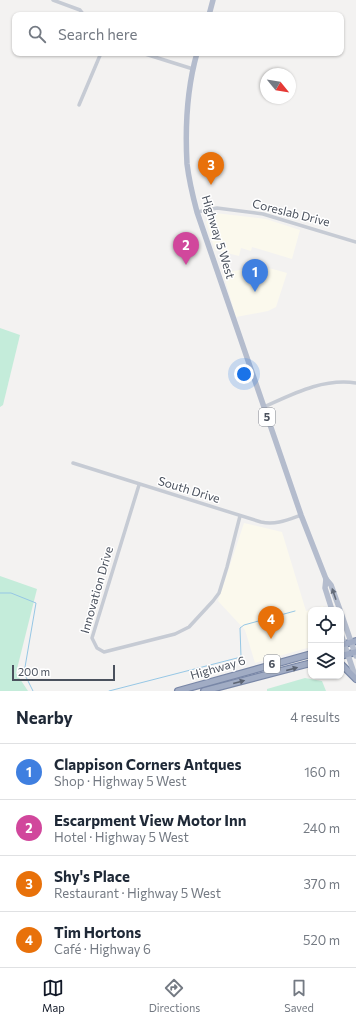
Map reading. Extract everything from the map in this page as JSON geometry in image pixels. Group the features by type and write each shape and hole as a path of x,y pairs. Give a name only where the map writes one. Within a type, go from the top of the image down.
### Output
{"highway":[{"path":"344,645 354,642"},
{"path":"344,655 356,654"},
{"name":"Highway 6","path":"178,691 308,655"},
{"name":"Highway 6","path":"204,691 308,665"},
{"path":"344,667 356,679"}],"main road":[{"path":"210,12 213,0"},
{"name":"Highway 5 West","path":"197,56 193,69 187,126 188,165 197,212 301,515 326,579 331,585 339,607"},
{"name":"Highway 5 West","path":"326,579 325,588 331,607"},
{"path":"344,620 354,642 356,654"},
{"path":"344,647 348,654 356,679"}],"street":[{"path":"53,0 80,10 82,12"},
{"path":"79,105 100,56"},
{"path":"152,56 193,69"},
{"name":"Coreslab Drive","path":"197,212 217,208 263,214 356,242"},
{"path":"263,407 318,385 333,382 356,383"},
{"name":"South Drive","path":"73,463 139,485 269,524 279,523 301,515"},
{"name":"Innovation Drive","path":"139,485 92,638 94,645 104,652 176,634 189,627 213,601 218,593 227,567 240,516"},
{"path":"209,682 211,689"}],"shaded area":[{"path":"215,213 266,219 300,230 292,259 252,247 251,251 241,248 239,256 215,250 206,222 209,216"},
{"path":"262,266 287,273 276,307 268,311 236,317 223,273"},
{"path":"244,523 282,532 306,611 308,610 308,648 255,663 245,630 218,601"}],"green space":[{"path":"0,328 20,335 3,405 0,407"},
{"path":"0,576 37,589 16,673 28,691 0,691"},
{"path":"305,678 322,681 326,691 267,691 267,689"}],"waterway":[{"path":"0,593 11,593 36,603 24,673 33,691"},
{"path":"109,691 241,657 240,628 244,625 295,611"}],"place":[{"name":"Shy's Place","path":"211,185"},
{"name":"Escarpment View Motor Inn","path":"186,265"},
{"name":"Clappison Corners Antques","path":"255,292"},
{"name":"Tim Hortons","path":"271,639"}]}
